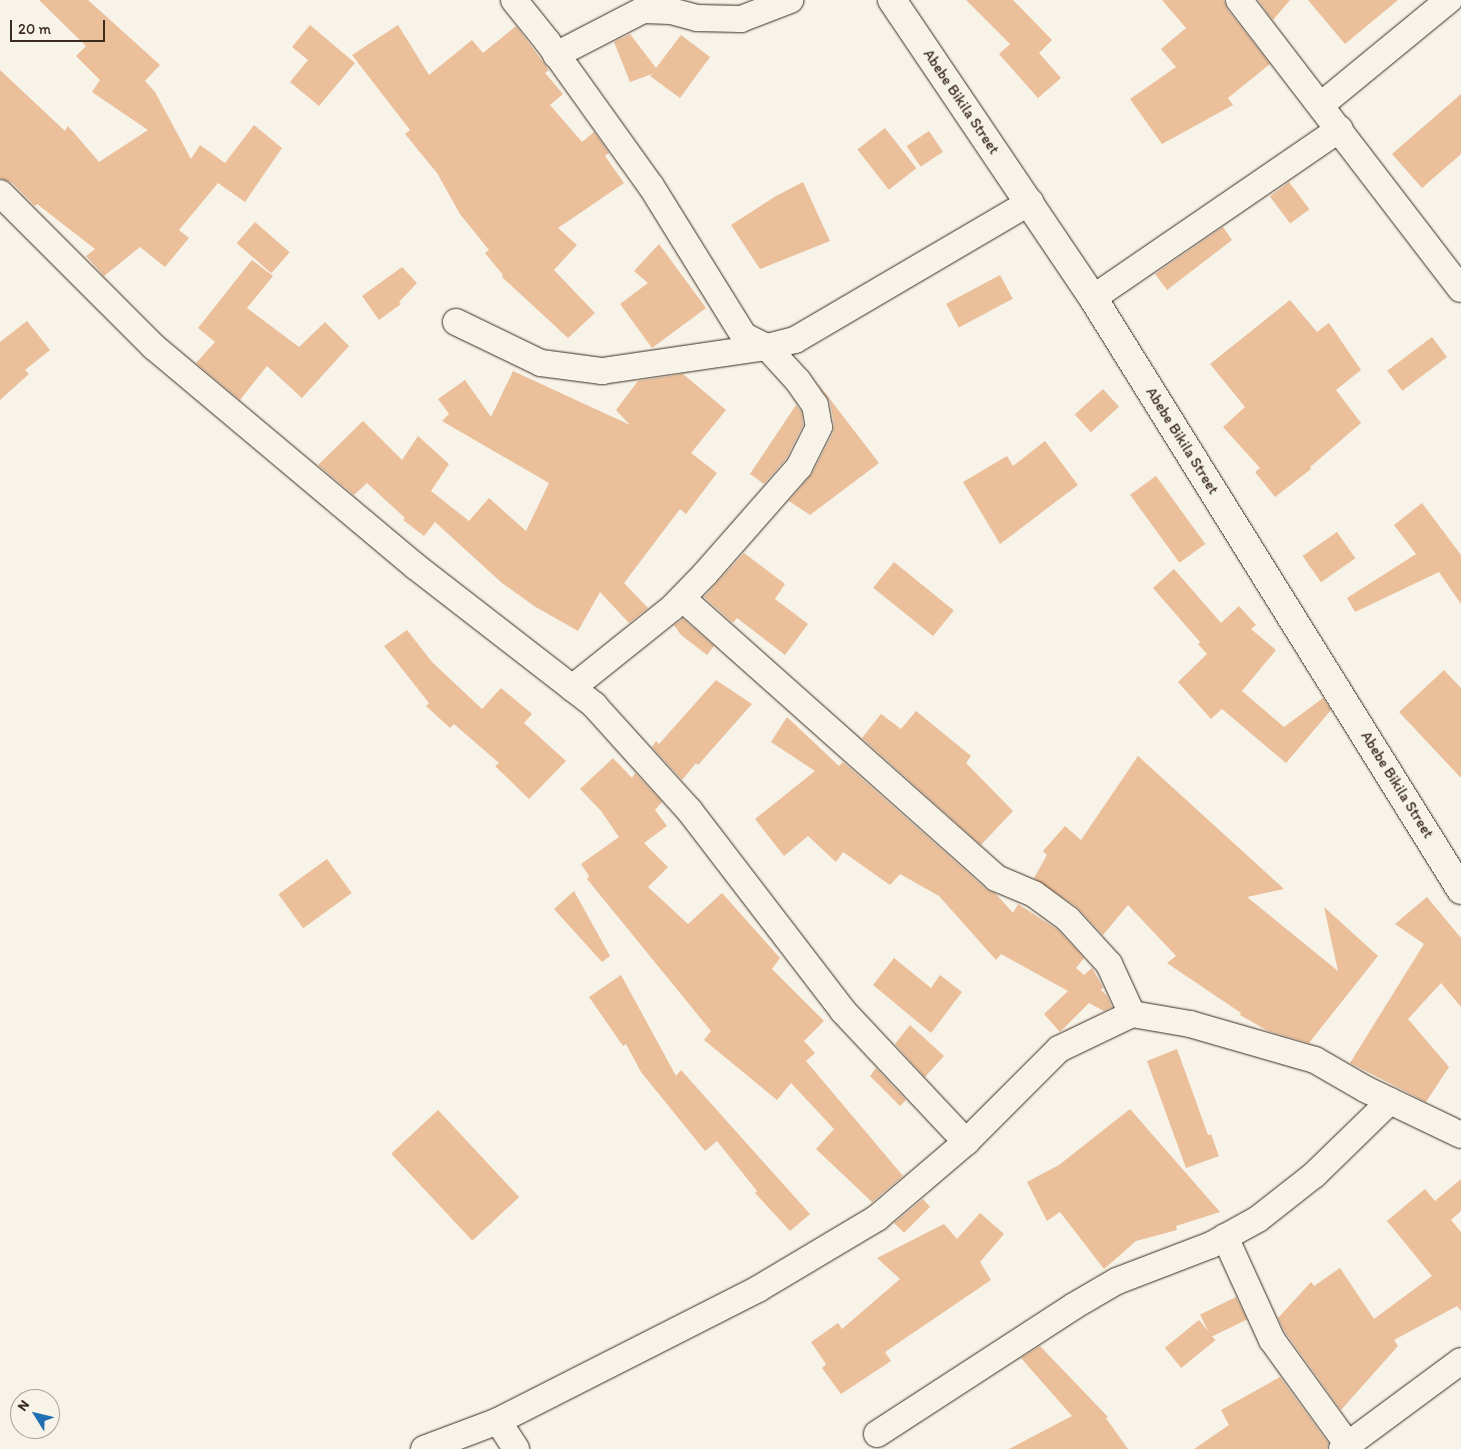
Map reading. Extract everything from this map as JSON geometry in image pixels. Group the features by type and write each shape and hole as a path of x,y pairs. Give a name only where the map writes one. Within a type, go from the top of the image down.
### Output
{"main road":[{"name":"Abebe Bikila Street","path":"892,0 1093,298 1461,890"}],"street":[{"path":"514,0 651,186 744,336 767,347 798,381 815,405 819,427 799,467 682,598 572,688"},
{"path":"556,55 643,10 671,11 697,18 741,19 790,0"},
{"path":"1239,0 1340,129 1461,290"},
{"path":"1321,105 1449,0"},
{"path":"1093,298 1340,129"},
{"path":"0,192 154,347 415,566 594,705 689,810 843,1010 966,1142"},
{"path":"456,322 541,364 602,370 767,347 795,340 1030,202"},
{"path":"682,598 996,878 1034,894 1068,919 1109,964 1132,1014"},
{"path":"424,1449 498,1421 767,1284 877,1218 966,1142 1059,1049 1132,1014 1190,1024 1315,1060 1390,1101 1461,1135"},
{"path":"877,1434 1074,1306 1117,1281 1211,1245 1258,1219 1314,1175 1390,1101"},
{"path":"1226,1237 1272,1340 1345,1447 1461,1361"},
{"path":"498,1421 516,1449"}],"building":[{"path":"39,0 88,0 160,65 145,81 155,92 191,159 200,145 225,163 254,125 282,148 245,202 218,183 179,230 189,238 165,267 140,247 104,276 86,256 95,249 37,204 35,206 11,182 0,178 0,70 65,131 68,126 99,162 148,130 92,92 100,80 76,56 86,46"},
{"path":"966,0 1013,0 1052,40 1039,53 1061,78 1038,98 999,54 1010,44"},
{"path":"1162,0 1224,0 1227,9 1270,64 1228,98 1233,105 1162,144 1130,99 1176,67 1161,49 1186,28"},
{"path":"1258,0 1290,0 1273,20"},
{"path":"1308,0 1398,0 1345,44"},
{"path":"310,25 355,63 319,106 290,82 308,60 292,47"},
{"path":"398,25 429,75 472,40 483,53 516,26 549,70 545,73 563,94 550,105 582,142 594,132 609,153 605,156 624,183 558,228 577,245 554,270 595,313 568,338 502,277 503,275 485,253 489,250 460,214 437,173 405,134 410,130 352,55"},
{"path":"630,34 656,68 681,35 710,57 680,98 650,76 652,74 630,82 614,42"},
{"path":"1461,94 1461,154 1422,188 1392,154"},
{"path":"885,128 916,168 889,190 857,150"},
{"path":"929,131 943,152 921,167 907,146"},
{"path":"803,182 830,241 760,269 731,225 776,196"},
{"path":"1289,182 1309,209 1290,224 1270,196"},
{"path":"255,222 290,252 271,273 237,243"},
{"path":"1223,227 1232,240 1167,290 1155,274"},
{"path":"659,244 706,308 652,348 620,304 648,283 634,271"},
{"path":"252,260 273,276 247,308 299,347 325,322 349,346 302,398 267,366 240,400 196,363 215,342 198,328"},
{"path":"402,267 417,283 399,302 401,304 379,320 362,296"},
{"path":"1000,275 1013,299 959,327 946,304"},
{"path":"1290,300 1317,332 1329,323 1361,370 1336,390 1361,423 1310,467 1311,469 1275,497 1255,472 1260,468 1223,427 1245,407 1210,364"},
{"path":"27,321 50,350 25,370 29,374 0,400 0,342"},
{"path":"1432,337 1447,357 1402,391 1387,371"},
{"path":"513,371 630,425 616,410 638,381 683,374 726,410 691,453 717,473 686,514 680,509 624,583 648,608 629,623 600,592 578,631 534,606 502,583 435,522 424,536 403,520 405,518 367,483 354,495 318,465 363,421 402,460 418,436 449,464 431,491 469,521 489,498 526,531 549,483 442,421 449,414 438,399 465,380 491,417"},
{"path":"816,381 879,463 810,515 789,501 812,474 833,433 834,424 830,402"},
{"path":"1103,389 1119,407 1091,432 1075,414"},
{"path":"796,405 801,411 803,425 786,459 764,484 750,474"},
{"path":"1045,441 1078,485 1000,544 963,482 1007,456 1013,466"},
{"path":"1156,476 1205,544 1179,563 1130,495"},
{"path":"1422,503 1461,555 1461,604 1439,572 1355,612 1347,598 1416,554 1394,525"},
{"path":"1337,532 1355,558 1321,582 1303,556"},
{"path":"744,553 785,584 775,599 808,624 785,655 737,618 733,623 704,597"},
{"path":"894,562 954,610 933,636 873,588"},
{"path":"1174,569 1221,623 1239,606 1256,625 1251,629 1276,650 1242,691 1284,727 1323,698 1331,710 1286,763 1222,709 1211,719 1178,682 1207,654 1198,644 1200,642 1153,588"},
{"path":"683,619 714,646 707,655 681,635 674,625"},
{"path":"407,630 432,662 482,709 501,688 532,714 524,723 566,761 529,799 495,766 499,763 454,724 450,728 426,706 429,703 384,646"},
{"path":"1444,670 1461,688 1461,778 1399,712"},
{"path":"716,680 752,704 698,765 696,763 682,780 652,747 656,741 659,744"},
{"path":"916,711 971,756 966,763 1013,811 981,845 862,738 881,714 901,729"},
{"path":"787,717 839,766 843,762 986,889 996,894 1013,913 1018,904 1058,930 1084,958 1076,968 1084,975 1092,968 1103,987 1101,990 1107,996 1112,1007 1104,1011 1089,1003 1060,1032 1044,1014 1068,991 1001,954 996,960 939,896 900,874 890,885 843,852 836,862 808,836 784,856 755,819 815,771 771,742"},
{"path":"1138,756 1284,889 1247,897 1338,971 1324,907 1378,956 1309,1043 1268,1031 1240,1015 1241,1013 1167,963 1176,956 1128,905 1103,935 1077,907 1034,878 1047,855 1043,851 1065,826 1081,840"},
{"path":"613,758 632,778 635,773 662,802 655,810 667,826 644,843 668,867 648,887 688,924 722,893 780,958 772,969 824,1021 804,1041 815,1053 806,1061 903,1176 872,1202 816,1149 834,1129 791,1083 777,1100 704,1040 711,1031 587,879 589,876 581,864 619,837 601,811 580,789"},
{"path":"327,859 352,893 303,928 278,894"},
{"path":"574,891 610,956 602,962 554,909"},
{"path":"1427,897 1461,938 1461,1007 1441,983 1408,1019 1449,1067 1426,1102 1350,1063 1424,944 1395,924"},
{"path":"894,958 931,988 940,975 962,992 931,1033 873,985"},
{"path":"621,975 676,1076 681,1070 810,1214 790,1231 755,1193 757,1191 717,1141 705,1151 641,1072 626,1044 623,1046 589,997"},
{"path":"910,1025 944,1056 925,1077 895,1044"},
{"path":"1177,1049 1208,1135 1211,1134 1219,1156 1186,1168 1147,1061"},
{"path":"876,1068 906,1100 900,1106 870,1076"},
{"path":"1130,1109 1220,1212 1176,1226 1177,1230 1136,1241 1104,1269 1060,1212 1047,1221 1027,1182 1059,1165"},
{"path":"438,1110 519,1197 472,1241 391,1154"},
{"path":"1461,1179 1461,1211 1451,1220 1461,1232 1461,1311 1457,1306 1394,1340 1398,1346 1341,1410 1285,1332 1278,1318 1311,1282 1314,1286 1340,1268 1374,1319 1432,1276 1387,1221 1425,1189 1435,1201"},
{"path":"923,1199 930,1207 904,1233 894,1223"},
{"path":"980,1213 1004,1234 980,1262 991,1280 885,1352 891,1361 841,1394 822,1368 826,1364 811,1342 838,1323 842,1329 900,1279 877,1258 944,1224 957,1239"},
{"path":"1236,1297 1247,1319 1211,1337 1200,1315"},
{"path":"1199,1320 1215,1340 1181,1368 1165,1348"},
{"path":"1040,1346 1108,1417 1106,1418 1128,1449 1009,1449 1072,1416 1021,1358"},
{"path":"1280,1377 1328,1443 1327,1449 1194,1449 1229,1425 1221,1410"}]}
